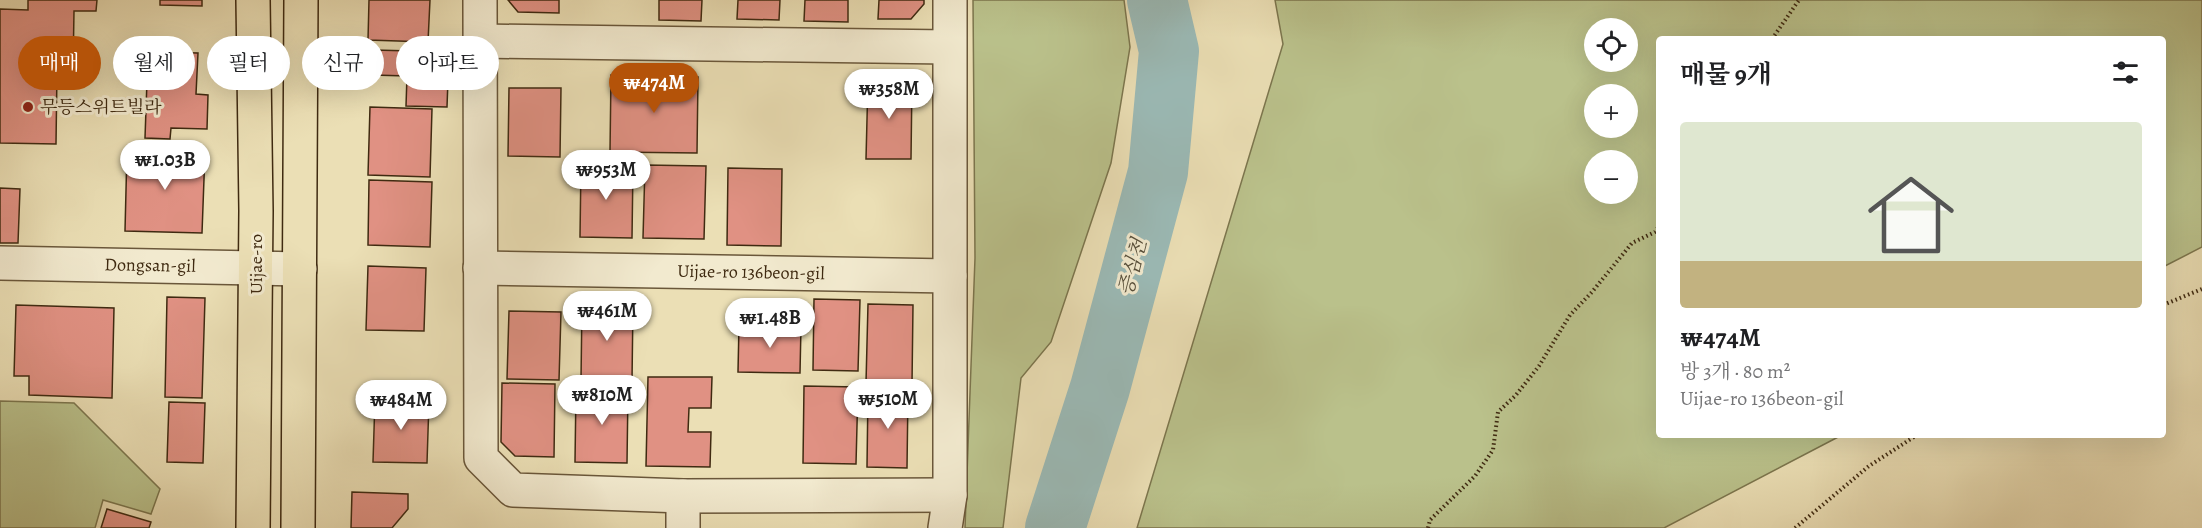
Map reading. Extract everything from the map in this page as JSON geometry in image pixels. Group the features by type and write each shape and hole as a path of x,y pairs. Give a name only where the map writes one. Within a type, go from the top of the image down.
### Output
{"main road":[{"name":"Uijae-ro","path":"253,528 256,267 254,0"},
{"path":"298,528 301,0"}],"street":[{"path":"480,0 480,36"},
{"path":"945,528 950,495 950,0"},
{"path":"499,41 949,47"},
{"path":"480,90 481,458 513,490 683,496 950,495"},
{"name":"Dongsan-gil","path":"0,263 300,269"},
{"name":"Uijae-ro 136beon-gil","path":"480,268 950,276"},
{"path":"683,496 683,528"}],"path":[{"path":"1774,36 1799,0"},
{"path":"1428,528 1430,520 1475,476 1493,450 1498,412 1516,395 1539,366 1570,315 1632,243 1656,230"},
{"path":"2166,304 2202,289"},
{"path":"1796,528 1869,466 1912,438"}],"green space":[{"path":"973,0 1124,0 1130,47 1111,163 1051,342 1021,378 1003,528 965,528 975,258"},
{"path":"1275,0 2202,0 2202,247 2166,265 2166,36 1656,36 1656,438 1836,438 1664,528 1137,528 1283,44"},
{"path":"0,401 74,403 160,489 151,514 103,500 95,528 0,528"}],"building":[{"name":"무등스위트빌라","path":"28,0 97,0 96,11 74,11 74,36 18,36 18,90 57,90 56,144 0,143 0,9 28,10"},
{"path":"160,0 202,0 202,6 160,5"},
{"path":"369,0 430,0 428,36 396,36 396,41 384,41 384,36 368,36"},
{"path":"508,0 559,0 559,13 518,12"},
{"path":"659,0 702,0 701,21 659,20"},
{"path":"738,0 780,0 779,20 737,19"},
{"path":"805,0 848,0 848,22 804,21"},
{"path":"879,0 924,0 924,4 911,19 878,19"},
{"path":"384,50 396,51 396,76 384,75"},
{"path":"195,53 198,53 196,94 208,95 207,129 171,128 170,139 145,138 147,90 195,90"},
{"path":"611,75 698,77 697,153 610,152"},
{"path":"868,80 912,81 911,159 866,159"},
{"path":"509,88 561,88 560,157 508,156"},
{"path":"407,90 448,90 447,107 406,106"},
{"path":"370,107 432,109 430,177 368,175"},
{"path":"127,150 205,152 202,233 125,231"},
{"path":"581,165 633,166 632,238 580,237"},
{"path":"645,165 706,166 704,239 643,238"},
{"path":"728,168 782,169 781,246 727,245"},
{"path":"369,180 432,182 430,247 368,245"},
{"path":"0,188 20,189 18,243 0,243"},
{"path":"368,266 426,268 424,331 366,330"},
{"path":"167,297 205,298 202,398 165,397"},
{"path":"814,299 860,300 858,371 813,370"},
{"path":"582,303 633,304 632,381 581,380"},
{"path":"868,304 913,305 912,384 866,383"},
{"path":"16,305 114,308 112,398 29,395 29,376 14,376"},
{"path":"509,311 561,312 559,380 507,379"},
{"path":"739,325 801,326 800,373 738,372"},
{"path":"648,377 712,377 711,408 689,408 688,432 711,432 710,467 646,466"},
{"path":"502,383 555,384 554,457 515,456 501,442"},
{"path":"804,386 858,387 856,464 803,463"},
{"path":"576,390 628,390 627,463 575,462"},
{"path":"868,393 908,393 907,468 867,467"},
{"path":"375,399 429,401 427,463 373,462"},
{"path":"169,402 205,403 203,463 167,462"},
{"path":"352,492 408,494 408,509 392,528 351,528"},
{"path":"107,509 151,522 149,528 101,528"}],"waterway":[{"name":"증심천","path":"1055,528 1100,388 1158,172 1169,51 1157,0"}],"place":[{"name":"무등스위트빌라","path":"28,107"}]}
